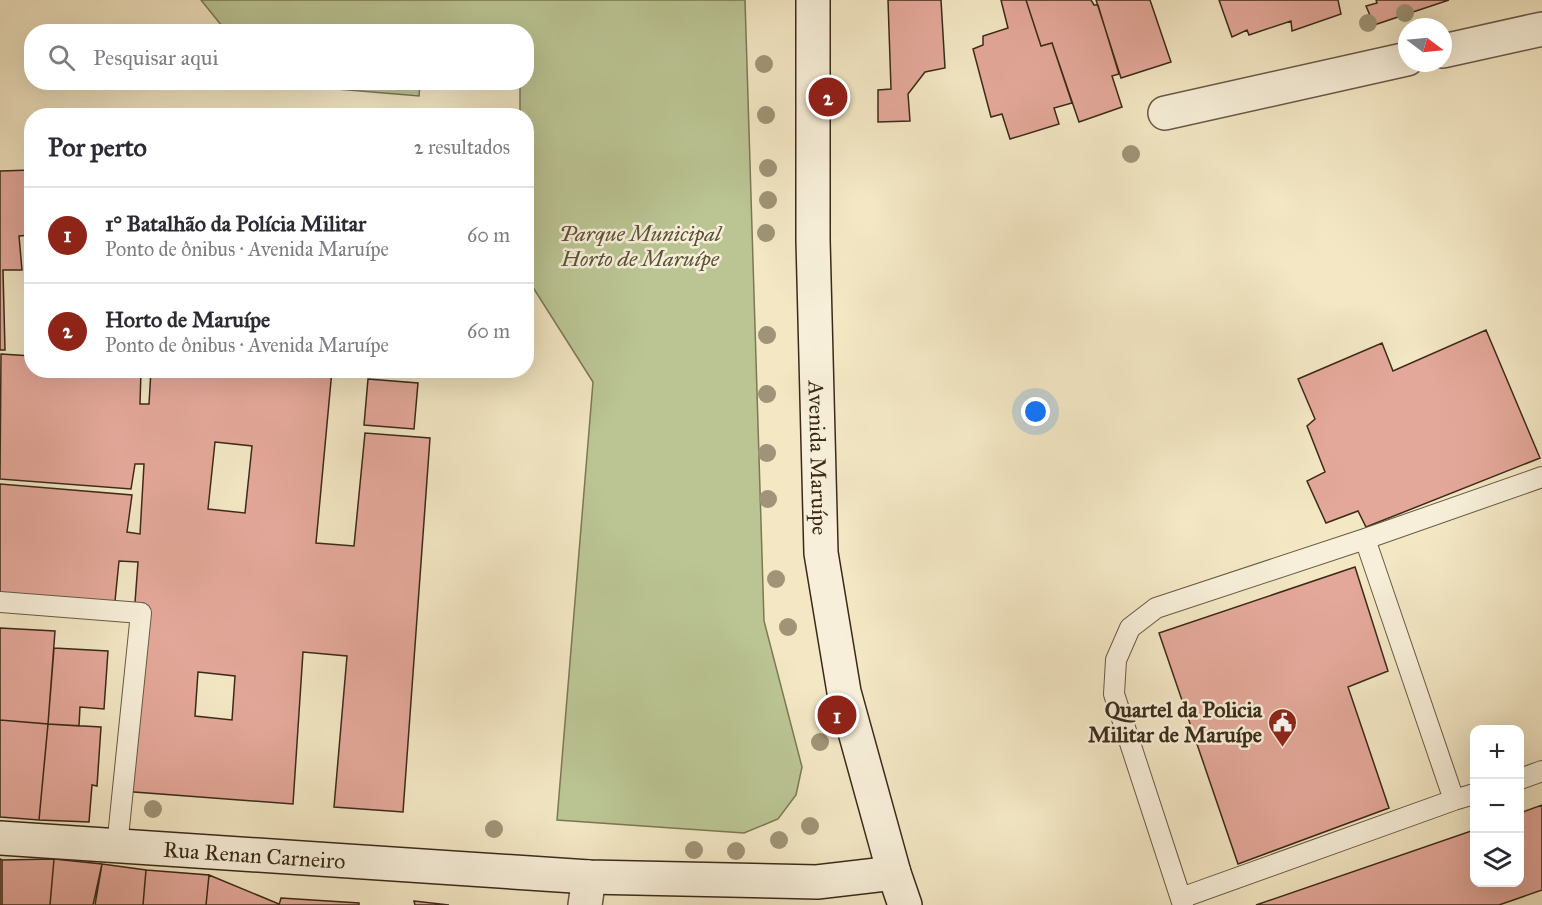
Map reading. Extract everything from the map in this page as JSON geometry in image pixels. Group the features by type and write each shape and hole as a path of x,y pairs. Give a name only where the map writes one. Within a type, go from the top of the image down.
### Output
{"street":[{"name":"Avenida Maruípe","path":"813,0 813,240 821,553 844,692 905,905"},
{"path":"1452,49 1542,29"},
{"path":"1165,112 1398,61"},
{"name":"Rua Renan Carneiro","path":"0,838 507,871 587,891 817,882 894,873"}],"lane":[{"path":"1470,795 1182,902 1114,694 1116,660 1130,628 1156,608 1365,539 1542,477"},
{"path":"1365,539 1454,800"},
{"path":"0,602 141,613 117,847"},
{"path":"1524,777 1542,771"}],"green space":[{"name":"Parque Municipal Horto de Maruípe","path":"201,0 745,0 764,621 802,767 796,795 778,819 744,833 557,820 593,382 534,289 534,108 520,108 520,90 534,90 534,24 220,24"},
{"path":"348,90 419,90 419,96"}],"building":[{"path":"888,0 941,0 945,68 925,72 908,94 910,121 878,122 878,90 891,89"},
{"path":"1001,0 1026,0 1041,46 1052,43 1072,103 1054,108 1059,124 1010,139 1002,114 991,117 973,49 983,45 983,36 1008,28"},
{"path":"1026,0 1091,0 1094,5 1098,5 1119,74 1112,76 1122,107 1079,122 1052,43 1041,46"},
{"path":"1096,0 1150,0 1171,62 1121,78"},
{"path":"1219,0 1338,0 1341,14 1292,31 1291,21 1249,35 1247,30 1232,37"},
{"path":"1376,0 1449,0 1374,25 1366,6 1377,3"},
{"path":"24,170 24,236 19,236 22,270 3,270 5,350 0,350 0,171"},
{"path":"1486,330 1540,458 1366,527 1358,511 1326,523 1307,481 1325,472 1307,426 1315,419 1298,379 1382,343 1393,371"},
{"path":"1,354 24,355 24,378 141,378 140,404 149,404 151,378 331,378 316,543 354,546 365,433 430,438 403,812 334,807 347,656 303,652 293,804 121,791 138,562 119,561 114,611 0,609 0,484 132,495 127,532 140,534 144,464 135,464 131,489 0,479","holes":["215,442 252,446 245,513 208,509","198,672 235,676 232,720 195,716"]},
{"path":"368,379 418,383 414,429 364,425"},
{"name":"Quartel da Policia Militar de Maruípe","path":"1355,567 1388,671 1348,687 1389,808 1238,864 1159,633"},
{"path":"0,628 55,631 48,724 0,720"},
{"path":"54,648 108,651 104,709 80,707 79,726 48,724"},
{"path":"0,720 48,724 39,820 0,817"},
{"path":"48,724 101,727 97,786 92,785 89,822 39,820"},
{"path":"1542,805 1542,890 1499,905 1256,905 1470,831 1470,887 1524,887 1524,812"},
{"path":"0,859 2,860 2,905 0,905"},
{"path":"54,859 102,864 93,905 50,905"},
{"path":"54,859 50,905 2,905 2,860"},
{"path":"102,864 146,870 143,905 95,905"},
{"path":"146,870 209,875 206,905 143,905"},
{"path":"209,875 279,904 279,905 206,905"},
{"path":"281,898 359,903 359,905 279,905"},
{"path":"414,901 449,905 415,905"}],"place":[{"name":"Horto de Maruípe","path":"828,97"},
{"name":"1° Batalhão da Polícia Militar","path":"837,715"},
{"name":"Quartel da Policia Militar de Maruípe","path":"1283,748"}]}
